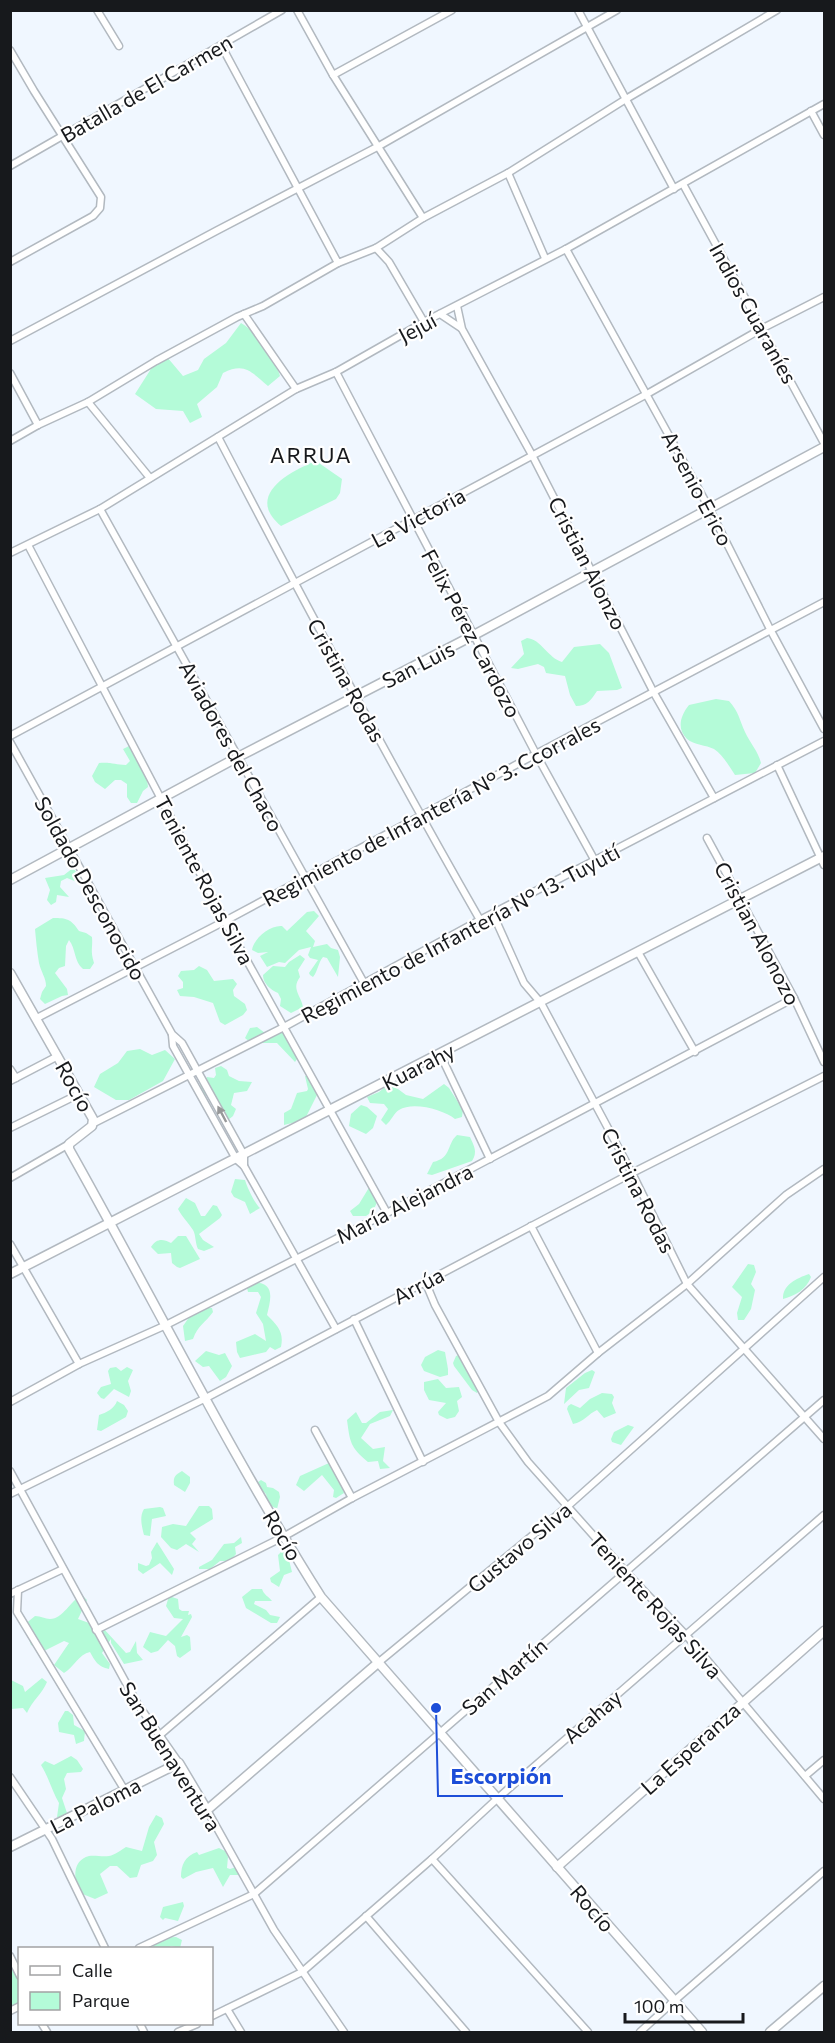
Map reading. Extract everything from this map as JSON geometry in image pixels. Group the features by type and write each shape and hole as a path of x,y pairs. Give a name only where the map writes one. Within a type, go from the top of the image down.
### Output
{"street":[{"path":"97,10 119,46"},
{"name":"Batalla de El Carmen","path":"10,166 282,10"},
{"path":"297,10 333,75 380,146 423,218"},
{"path":"333,75 452,10"},
{"path":"578,10 674,189"},
{"path":"10,341 380,146 616,10"},
{"path":"10,441 88,402 156,361 263,306 338,263 376,248 423,218 508,173 626,99 777,10"},
{"path":"220,45 338,263"},
{"path":"10,50 13,61 64,136 101,197 100,208 93,216 10,262"},
{"name":"Jejuí","path":"10,553 100,509 296,389 336,372 424,322 566,249 825,104"},
{"path":"811,111 825,135"},
{"path":"508,173 545,258"},
{"name":"Indios Guaraníes","path":"683,184 825,445"},
{"path":"376,248 389,262 424,322"},
{"name":"Arsenio Erico","path":"566,249 710,508 771,631 825,729"},
{"name":"La Victoria","path":"10,736 648,394 763,328 825,297"},
{"name":"Cristian Alonzo","path":"457,306 462,329 532,455 654,693 714,798"},
{"path":"244,314 296,389"},
{"name":"Cristian Alonzo","path":"440,314 462,329"},
{"name":"Felix Pérez Cardozo","path":"336,372 536,754 595,861"},
{"path":"10,373 38,425"},
{"path":"88,402 150,478"},
{"name":"Cristina Rodas","path":"218,437 294,583 421,817 480,920"},
{"name":"San Luis","path":"10,880 238,757 474,635 825,445"},
{"name":"Aviadores del Chaco","path":"100,509 364,983"},
{"name":"Teniente Rojas Silva","path":"28,545 225,921 387,1213"},
{"name":"Regimiento de Infantería N° 3. Ccorrales","path":"37,1018 305,879 825,602"},
{"name":"Regimiento de Infantería N° 13. Tuyutí","path":"94,1123 284,1027 480,920 825,741"},
{"name":"Soldado Desconocido","path":"10,742 171,1034 173,1046 189,1075 240,1157"},
{"path":"777,765 823,860"},
{"name":"Cristian Alonozo","path":"707,838 794,998 825,1062"},
{"name":"Kuarahy","path":"10,1274 541,1003 741,898 823,860"},
{"name":"Cristina Rodas","path":"493,914 524,983 541,1003 632,1173 687,1284 825,1439"},
{"path":"638,952 695,1052"},
{"name":"Rocío","path":"10,973 94,1123 69,1144 69,1149 204,1399 283,1537 321,1597 702,2032"},
{"name":"María Alejandra","path":"10,1402 79,1364 164,1326 387,1213 794,998"},
{"name":"Soldado Desconocido","path":"171,1034 182,1043 198,1070 244,1166 336,1329"},
{"path":"440,1054 490,1159"},
{"path":"10,1069 13,1080 58,1056"},
{"name":"Arrúa","path":"10,1494 204,1399 632,1173 825,1076"},
{"path":"10,1128 79,1094"},
{"path":"10,1178 69,1144"},
{"path":"96,1630 283,1537 352,1498 548,1396 598,1353 687,1284 786,1195 825,1169"},
{"path":"531,1226 598,1353"},
{"path":"10,1244 79,1364"},
{"name":"Gustavo Silva","path":"207,1810 379,1662 568,1506 825,1277"},
{"name":"Teniente Rojas Silva","path":"425,1281 435,1305 499,1422 528,1462 626,1572 686,1635 825,1799"},
{"path":"354,1319 423,1462"},
{"name":"San Martín","path":"141,1947 254,1894 825,1400"},
{"path":"315,1430 352,1498"},
{"name":"San Buenaventura","path":"10,1471 137,1703 179,1762 274,1930 344,2032"},
{"name":"Acahay","path":"213,2015 302,1972 432,1859 498,1798 825,1515"},
{"path":"10,1594 63,1569"},
{"path":"17,1612 18,1590"},
{"path":"161,1734 321,1597"},
{"path":"10,1607 17,1612 124,1789"},
{"name":"La Esperanza","path":"557,1867 825,1631"},
{"path":"805,1776 825,1760"},
{"name":"La Paloma","path":"10,1847 46,1831 179,1762"},
{"path":"10,1777 46,1831 104,1947"},
{"path":"432,1859 588,2032"},
{"path":"640,2032 825,1871"},
{"path":"366,1916 466,2032"},
{"path":"10,1956 18,1972"},
{"path":"770,2032 825,1986"},
{"path":"227,2008 241,2032"},
{"path":"178,2032 194,2025"}],"green space":[{"path":"241,323 260,339 277,368 280,376 268,386 247,370 237,368 223,373 217,387 197,404 202,417 190,423 183,411 156,409 135,394 156,361 167,357 183,376 198,370 204,359 226,343"},
{"path":"316,461 342,479 340,493 336,499 281,526 271,515 267,505 269,495 283,478"},
{"path":"527,638 532,639 562,662 574,647 600,644 609,653 622,688 597,691 588,702 576,706 570,695 565,676 546,673 544,667 538,664 518,669 511,668 524,654 521,641"},
{"path":"716,699 729,701 737,712 761,763 755,773 735,775 717,751 690,741 684,735 681,722 689,705"},
{"path":"129,746 139,760 148,783 148,787 143,791 137,803 131,803 127,797 127,784 121,780 115,780 105,789 95,782 92,776 99,763 126,765 130,761 123,749"},
{"path":"73,868 81,878 77,882 67,878 61,881 60,887 69,897 57,895 56,902 51,905 47,900 50,890 45,878 64,875"},
{"path":"314,911 319,916 306,931 315,941 313,947 327,944 338,950 340,957 338,977 327,958 323,957 313,977 310,975 309,973 318,960 308,955 311,947 299,950 285,963 279,962 267,967 260,956 268,952 258,953 252,950 259,937 268,930 282,926 287,931 307,912"},
{"path":"53,918 68,920 79,931 92,937 94,963 90,969 83,969 78,963 69,940 66,946 65,966 59,968 55,973 67,989 68,995 45,1004 40,999 46,986 39,963 35,929"},
{"path":"300,955 305,959 298,970 300,977 296,989 303,1007 291,1013 280,1006 281,999 278,993 268,986 263,975 273,966 285,967"},
{"path":"199,966 207,970 214,981 233,979 237,984 233,990 234,996 245,1004 247,1010 243,1015 225,1025 220,1022 213,1003 194,997 180,996 177,990 183,988 183,982 178,976 181,971 194,970"},
{"path":"257,1027 265,1033 285,1031 299,1056 295,1062 277,1043 251,1043 245,1038 250,1028"},
{"path":"140,1049 152,1055 165,1050 175,1059 163,1081 129,1100 116,1100 94,1087 100,1074 118,1063 127,1051"},
{"path":"221,1066 227,1070 229,1076 239,1081 252,1082 247,1091 234,1093 231,1105 236,1109 228,1120 216,1113 218,1099 204,1095 200,1086 207,1077 214,1078 215,1068"},
{"path":"310,1075 318,1093 306,1117 304,1120 284,1125 284,1113 291,1109 297,1093 307,1091 305,1076"},
{"path":"390,1083 406,1095 423,1099 444,1084 463,1110 462,1117 455,1119 436,1110 412,1106 399,1110 386,1125 381,1120 388,1109 384,1104 370,1103 367,1097 379,1092"},
{"path":"361,1105 377,1116 373,1128 366,1134 349,1126 351,1114"},
{"path":"457,1135 470,1137 475,1152 472,1161 432,1175 427,1174 433,1162 443,1158"},
{"path":"235,1179 245,1180 260,1208 250,1214 245,1202 234,1197 231,1192"},
{"path":"370,1186 377,1187 378,1196 375,1207 366,1216 353,1216 350,1211 359,1204"},
{"path":"186,1198 195,1203 201,1216 205,1216 213,1205 217,1206 222,1215 199,1234 203,1240 214,1247 204,1251 198,1249 193,1230 178,1209"},
{"path":"178,1236 186,1236 200,1259 180,1268 172,1263 171,1253 158,1254 151,1247 160,1240 171,1243"},
{"path":"748,1264 754,1265 756,1272 751,1284 755,1290 751,1309 744,1320 738,1320 737,1313 742,1297 732,1287"},
{"path":"809,1274 811,1277 809,1282 803,1289 783,1299 788,1286"},
{"path":"251,1282 265,1285 270,1292 267,1315 279,1330 282,1337 281,1347 275,1350 270,1347 266,1352 240,1358 236,1342 255,1334 266,1341 263,1324 256,1313 261,1297 258,1292 248,1292 247,1288"},
{"path":"212,1308 213,1312 199,1327 193,1339 185,1341 183,1326 192,1313"},
{"path":"438,1350 445,1352 448,1369 448,1375 440,1377 424,1371 421,1365 425,1357"},
{"path":"206,1351 219,1355 225,1353 232,1366 226,1377 220,1381 209,1366 203,1367 195,1361"},
{"path":"464,1353 466,1371 480,1380 481,1387 477,1393 472,1390 453,1363 456,1356"},
{"path":"116,1367 121,1371 127,1367 133,1370 128,1381 131,1391 129,1397 114,1389 104,1399 101,1398 97,1393 101,1387 111,1384 108,1371"},
{"path":"592,1370 595,1372 589,1388 579,1390 564,1404 566,1388"},
{"path":"438,1379 446,1388 459,1387 462,1397 457,1401 459,1411 455,1417 447,1419 439,1415 438,1412 446,1403 429,1400 424,1390 424,1382"},
{"path":"602,1393 612,1394 614,1397 612,1403 616,1413 604,1418 597,1410 573,1424 568,1406 571,1404 580,1408 590,1399"},
{"path":"117,1401 128,1411 126,1417 101,1431 97,1430 99,1415 110,1410"},
{"path":"393,1410 390,1416 370,1424 361,1438 373,1449 385,1447 383,1461 390,1468 380,1469 378,1461 368,1462 354,1448 347,1420 356,1412 362,1423 366,1423 380,1412"},
{"path":"628,1425 634,1427 621,1445 612,1442 614,1432"},
{"path":"329,1463 340,1480 344,1493 336,1498 333,1497 334,1490 322,1475 304,1491 296,1485 300,1476"},
{"path":"182,1471 190,1477 190,1483 185,1492 174,1485 175,1476"},
{"path":"261,1480 266,1483 267,1487 279,1492 277,1509 268,1504 266,1494 255,1484"},
{"path":"199,1506 209,1506 212,1509 213,1519 190,1533 196,1539 192,1544 199,1552 186,1544 177,1550 171,1548 161,1537 162,1527 173,1524 186,1526"},
{"path":"163,1508 166,1516 152,1519 150,1536 144,1535 142,1512 144,1509"},
{"path":"241,1537 242,1543 235,1547 236,1554 230,1561 220,1561 210,1569 199,1569 212,1560 224,1544 234,1543"},
{"path":"157,1542 174,1569 172,1575 160,1563 143,1574 138,1570 138,1563 149,1565 152,1558 151,1552"},
{"path":"281,1552 287,1552 292,1572 284,1575 279,1587 271,1582 270,1578 280,1571 278,1555"},
{"path":"252,1589 262,1589 272,1601 255,1601 254,1604 266,1610 270,1615 280,1617 277,1623 271,1623 246,1608 242,1597"},
{"path":"82,1595 87,1600 78,1619 103,1628 126,1653 130,1652 136,1641 137,1653 143,1660 124,1664 111,1643 111,1639 102,1653 110,1664 109,1669 99,1665 90,1652 83,1655 64,1673 54,1665 69,1643 64,1641 44,1651 31,1645 24,1625 35,1616 48,1619 59,1616"},
{"path":"169,1596 178,1599 179,1609 189,1611 188,1615 191,1614 192,1617 181,1637 187,1635 190,1637 191,1650 180,1658 177,1656 175,1646 168,1640 158,1651 151,1653 143,1647 150,1632 166,1636 183,1619 174,1618 166,1606"},
{"path":"42,1678 47,1682 27,1713 23,1708 11,1709 11,1680 23,1686 25,1692"},
{"path":"65,1711 73,1715 74,1725 85,1731 84,1741 76,1744 74,1735 59,1732 58,1723"},
{"path":"71,1756 83,1769 81,1772 67,1773 64,1779 66,1789 62,1798 67,1813 63,1819 57,1817 59,1803 41,1765 45,1761 54,1765"},
{"path":"156,1815 162,1818 164,1824 154,1842 157,1855 153,1861 141,1865 137,1877 130,1878 117,1866 110,1866 100,1874 108,1893 95,1899 80,1893 75,1877 79,1862 89,1856 116,1854 126,1847 142,1851 149,1827"},
{"path":"219,1848 225,1851 228,1857 227,1868 236,1867 240,1875 230,1875 223,1887 213,1868 196,1872 183,1879 181,1877 183,1865 189,1856 197,1852 199,1855"},
{"path":"183,1902 184,1906 178,1921 165,1918 163,1920 160,1917 163,1907"},
{"path":"176,1937 182,1940 180,1947 153,1947 158,1938"},
{"path":"10,1956 18,1972 18,2007 10,2011"}],"place":[{"name":"Escorpión","path":"436,1708"}],"district":[{"name":"ARRUA","path":"311,454"}]}
